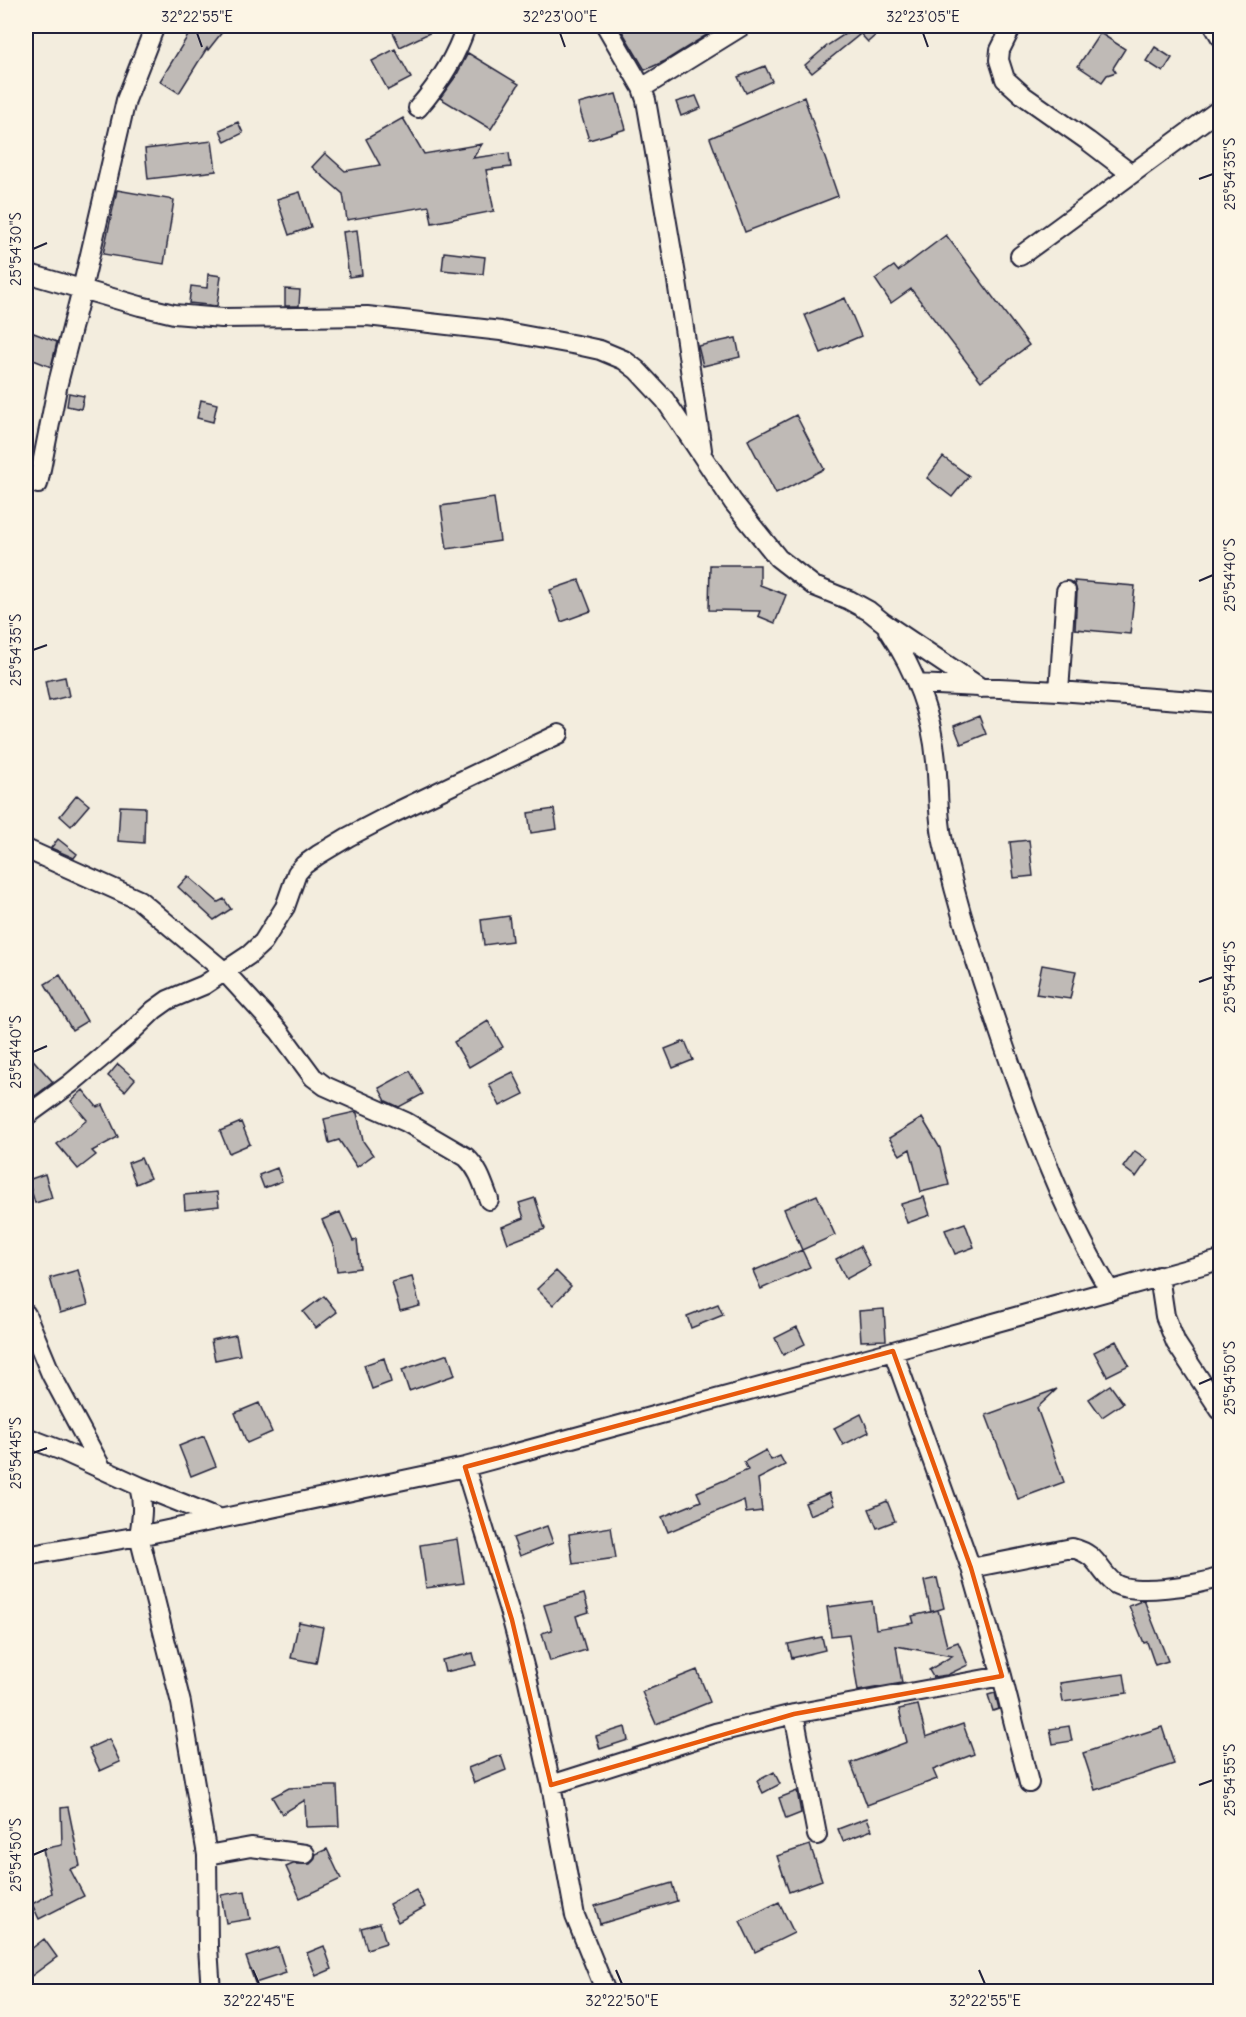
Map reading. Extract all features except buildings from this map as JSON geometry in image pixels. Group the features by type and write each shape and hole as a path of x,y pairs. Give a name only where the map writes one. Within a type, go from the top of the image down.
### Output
{"street":[{"path":"38,484 58,383 126,100 155,26"},
{"path":"418,108 437,87 461,43 466,26"},
{"path":"606,26 642,88 675,269 702,455"},
{"path":"642,88 742,26"},
{"path":"1012,26 1000,50 999,60 1005,79 1024,96 1130,173"},
{"path":"1214,26 1221,36"},
{"path":"1020,256 1130,173 1221,109"},
{"path":"26,273 174,314 199,317 367,316 501,332 600,350 624,360 637,370 665,400 733,502 778,558 814,586 869,611 981,688"},
{"path":"1059,691 1066,591"},
{"path":"884,623 899,646 926,706 933,737 943,844 988,998 1018,1089 1073,1224 1110,1291"},
{"path":"917,684 1059,691 1221,703"},
{"path":"26,1116 49,1101 78,1077 154,1010 168,1000 204,985 225,972 263,942 285,907 297,873 304,865 348,837 394,813 559,734"},
{"path":"26,849 139,900 225,972 279,1031 313,1077 325,1086 405,1122 466,1157 479,1173 489,1200"},
{"path":"26,1556 139,1536 465,1467 1221,1260"},
{"path":"1159,1276 1165,1316 1176,1343 1221,1410"},
{"path":"26,1314 51,1374 102,1469"},
{"path":"893,1351 970,1568 1002,1676 1029,1783"},
{"path":"26,1437 219,1518"},
{"path":"465,1467 523,1661 551,1785 575,1916 606,1992"},
{"path":"139,1486 144,1511 139,1536 181,1703 207,1855 211,1992"},
{"path":"970,1568 1072,1548 1084,1551 1094,1558 1115,1584 1134,1590 1207,1583 1221,1577"},
{"path":"551,1785 716,1733 794,1714 1002,1676"},
{"path":"794,1714 817,1835"},
{"path":"207,1855 251,1848 305,1854"}],"highlighted area":[{"path":"893,1351 971,1568 1002,1676 794,1714 551,1785 512,1620 465,1467"}]}
